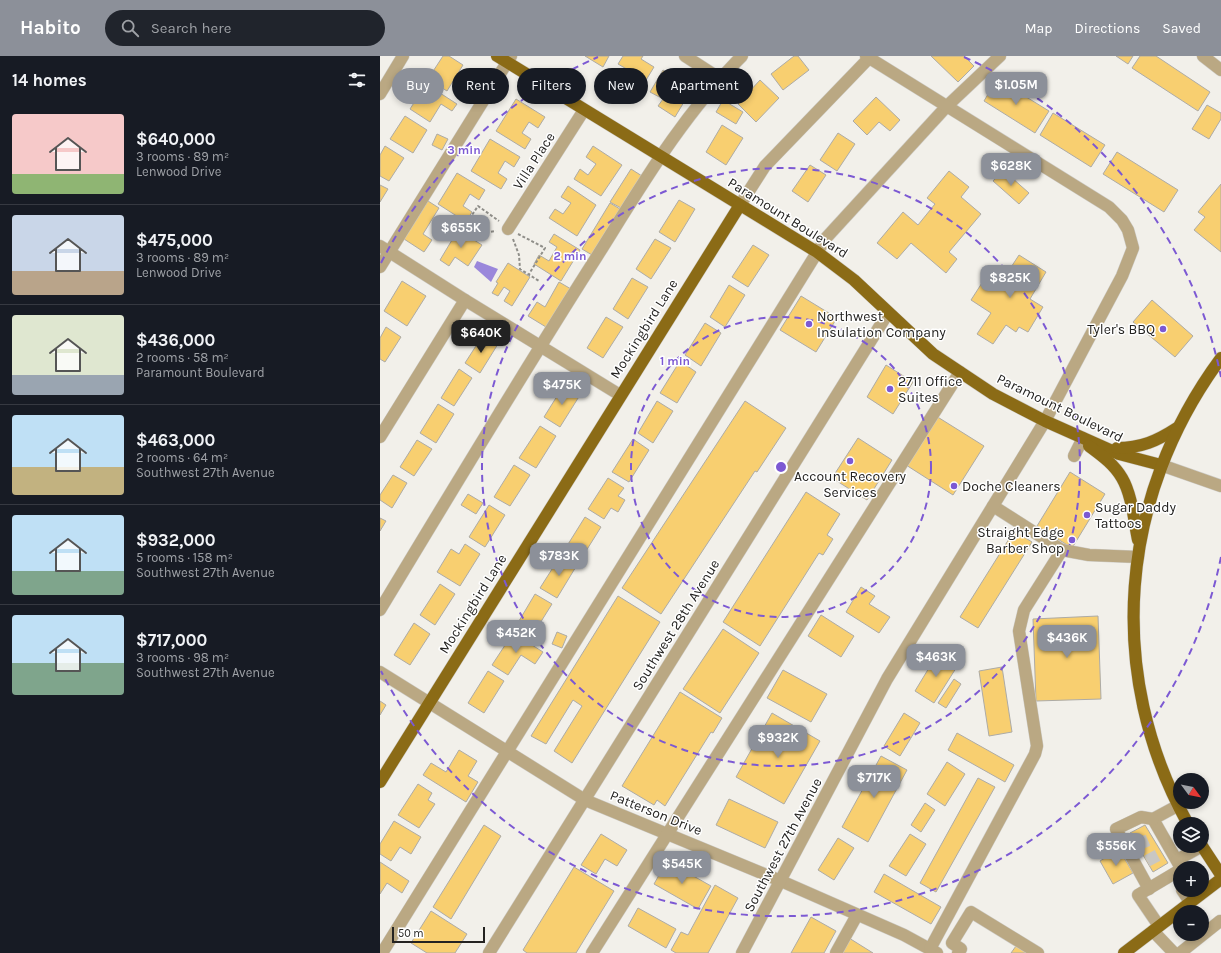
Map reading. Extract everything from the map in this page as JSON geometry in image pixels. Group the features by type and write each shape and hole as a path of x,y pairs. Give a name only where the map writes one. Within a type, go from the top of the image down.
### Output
{"main road":[{"name":"Paramount Boulevard","path":"505,58 584,110 817,252 854,280 933,354 993,394 1082,439 1119,454 1161,465"},
{"name":"Mockingbird Lane","path":"380,782 620,395 740,205"},
{"path":"1173,793 1152,742 1140,692 1134,651 1134,581 1144,521 1161,465 1177,428 1198,390 1221,358"},
{"path":"1107,448 1132,448 1145,445 1156,441 1177,428"},
{"path":"1082,439 1107,459 1122,478 1128,492 1139,552"},
{"path":"1207,853 1221,875"},
{"path":"1187,905 1221,879"},
{"path":"1124,953 1173,918"}],"street":[{"path":"380,94 404,56"},
{"path":"684,56 703,68"},
{"path":"729,68 742,56"},
{"path":"382,953 509,751 826,238 947,106 1000,56"},
{"path":"1203,56 1221,70"},
{"path":"869,57 947,106"},
{"name":"Mockingbird Lane","path":"740,205 765,166 869,57"},
{"path":"380,267 385,249 505,58"},
{"path":"380,610 540,346 661,157 700,104"},
{"name":"Southwest 27th Avenue","path":"742,953 887,679 1045,420 1122,276 1133,248 1128,230 1122,220 1109,207 947,106"},
{"name":"Villa Place","path":"508,229 584,110"},
{"path":"385,249 620,395"},
{"path":"380,437 465,300"},
{"name":"Southwest 28th Avenue","path":"489,953 888,313"},
{"path":"592,953 960,372"},
{"path":"1074,456 1082,439"},
{"name":"Paramount Boulevard","path":"1161,465 1221,486"},
{"path":"993,506 1062,550 1089,555 1139,552"},
{"path":"933,951 1035,754 1037,746 1019,631 1024,610 1062,550"},
{"name":"Patterson Drive","path":"380,672 509,751 585,800 781,881 904,935 933,951"},
{"path":"1149,889 1141,863 1133,847 1116,828 1141,817 1153,819 1173,808"},
{"path":"1153,819 1157,836 1173,861"},
{"path":"1186,861 1194,853"},
{"path":"1173,872 1138,895 1156,929 1174,953"},
{"path":"1187,897 1190,902"},
{"path":"962,952 952,943 971,912 1038,953"},
{"path":"836,953 857,915"},
{"path":"1209,928 1220,921"},
{"path":"1180,953 1192,941"}],"path":[{"path":"464,227 478,206 508,229 545,248 529,274"},
{"path":"454,221 475,234 508,229"},
{"path":"508,229 519,255 520,269 539,280"}],"shaded area":[{"path":"477,261 498,269 491,282 474,267"}],"building":[{"path":"443,56 449,56 463,65 461,68 452,68 452,83 447,91 444,89 444,68 435,68"},
{"path":"585,56 609,56 603,67"},
{"path":"623,56 643,56 641,59 654,67 648,77 648,68 625,68 618,64"},
{"path":"794,56 798,56 809,70 783,90 771,74"},
{"path":"931,56 964,56 974,66 958,82"},
{"path":"1116,56 1133,56 1128,64"},
{"path":"1140,56 1156,56 1210,92 1198,111 1132,68"},
{"path":"997,79 1049,111 1035,133 984,101"},
{"path":"760,80 779,98 756,122 738,104 753,104 753,88"},
{"path":"656,82 656,95 650,92"},
{"path":"444,96 452,101 452,104 457,104 452,111 441,104 444,104"},
{"path":"876,97 900,120 890,131 879,122 867,135 853,121"},
{"path":"516,99 517,104 524,104 545,117 538,128 529,122 522,133 531,139 525,149 496,131"},
{"path":"413,104 441,104 430,122 410,109"},
{"path":"659,104 683,104 675,117 658,106"},
{"path":"721,104 730,104 743,112 736,124 716,112"},
{"path":"1207,105 1221,113 1221,119 1209,139 1192,129"},
{"path":"1053,113 1105,145 1091,167 1040,135"},
{"path":"405,116 427,130 413,153 390,139"},
{"path":"722,125 743,138 726,165 706,152"},
{"path":"838,133 855,144 837,171 820,160"},
{"path":"437,134 448,139 442,150 432,145"},
{"path":"490,139 520,157 514,167 505,161 498,173 507,179 501,189 471,171"},
{"path":"385,146 404,158 389,181 380,176 380,155"},
{"path":"593,146 622,165 601,196 574,179 580,169 588,175 596,164 586,157"},
{"path":"1117,152 1178,190 1164,212 1103,174"},
{"path":"810,165 826,175 808,202 792,191"},
{"path":"631,169 642,176 621,208 610,202"},
{"path":"1003,170 1029,193 1019,204 993,181"},
{"path":"949,171 969,187 961,197 981,214 949,252 957,259 946,273 911,243 897,259 877,243 903,212 918,225 935,204 927,198"},
{"path":"457,173 485,190 479,200 470,194 463,206 472,212 466,222 438,204"},
{"path":"1221,184 1221,252 1194,230 1205,217 1198,212"},
{"path":"380,185 388,189 380,202"},
{"path":"568,186 596,205 577,236 549,218 555,209 563,214 571,203 561,197"},
{"path":"679,200 695,209 675,242 659,232"},
{"path":"428,201 439,208 423,234 432,240 424,252 404,239"},
{"path":"610,203 620,209 592,255 582,249"},
{"path":"458,230 482,245 468,266 455,257 449,266 440,260"},
{"path":"554,234 580,250 561,281 534,264 539,255 549,261 557,247 549,242"},
{"path":"655,239 671,248 651,279 636,269"},
{"path":"753,245 769,255 748,287 732,277"},
{"path":"1019,255 1046,272 1030,299 1043,307 1028,332 1019,327 1016,332 1006,325 993,344 977,334 991,313 971,300 989,272 1002,281"},
{"path":"508,263 530,277 512,306 504,301 510,291 504,287 498,296 492,293 498,283 496,282"},
{"path":"632,278 648,287 628,319 613,309"},
{"path":"402,281 426,296 407,326 384,311"},
{"path":"559,282 571,289 546,327 528,316 537,302 545,307"},
{"path":"729,285 745,295 725,327 710,317"},
{"name":"Northwest Insulation Company","path":"801,296 837,318 816,352 780,330"},
{"name":"Tyler's BBQ","path":"1152,300 1193,336 1175,357 1133,322"},
{"path":"606,317 623,327 603,358 587,348"},
{"path":"705,323 721,333 701,366 685,355"},
{"path":"386,327 401,337 385,362 380,359 380,338"},
{"path":"483,335 498,344 480,373 465,363"},
{"path":"680,361 696,372 677,403 660,393"},
{"name":"2711 Office Suites","path":"886,365 913,382 893,414 867,397"},
{"path":"459,369 472,378 454,406 441,398"},
{"path":"564,385 580,395 560,427 544,417"},
{"path":"657,401 673,411 653,443 638,433"},
{"path":"745,401 786,428 757,472 755,471 661,614 622,588"},
{"path":"438,404 454,414 436,443 420,433"},
{"path":"936,416 984,446 953,495 906,465"},
{"path":"540,426 556,436 536,468 519,458"},
{"path":"858,438 892,460 867,500 832,478"},
{"path":"633,439 649,450 629,482 612,472"},
{"path":"417,440 432,449 414,476 400,467"},
{"path":"514,465 530,475 510,506 494,497"},
{"path":"1070,472 1105,494 1072,548 1037,526"},
{"path":"393,475 407,483 392,508 380,500 380,495"},
{"path":"608,478 624,488 618,496 625,500 618,512 611,508 604,519 588,509"},
{"path":"806,492 840,514 827,535 833,539 823,555 819,553 760,646 723,622"},
{"path":"468,494 483,503 476,514 461,505"},
{"path":"489,505 505,515 485,547 469,537"},
{"path":"585,517 601,527 581,559 565,549"},
{"path":"380,518 386,521 380,531"},
{"path":"1014,531 1032,542 978,628 960,617"},
{"path":"465,544 480,554 460,586 437,572 451,549 459,554"},
{"path":"561,555 577,565 557,598 540,588"},
{"path":"440,584 455,594 435,625 420,615"},
{"path":"861,587 875,596 869,604 890,617 879,633 846,612"},
{"path":"535,594 552,604 532,636 516,626"},
{"path":"618,596 660,622 572,763 554,751 582,706 573,700 546,744 531,736"},
{"path":"821,615 854,636 841,657 808,636"},
{"path":"1098,616 1101,699 1036,701 1033,619"},
{"path":"414,623 430,634 410,665 394,655"},
{"path":"723,629 759,653 720,713 683,689"},
{"path":"557,632 567,636 562,648 552,644"},
{"path":"513,633 543,652 535,664 521,655 508,675 492,665"},
{"path":"938,653 958,665 934,703 915,691"},
{"path":"1002,667 1012,732 989,736 979,671"},
{"path":"783,670 827,694 811,722 767,698"},
{"path":"488,671 504,681 484,713 468,703"},
{"path":"954,679 961,684 946,708 938,703"},
{"path":"680,692 722,718 713,733 711,732 665,806 657,800 654,805 622,786"},
{"path":"380,701 386,705 380,715"},
{"path":"772,713 820,741 784,804 736,777"},
{"path":"904,713 920,723 900,756 884,746"},
{"path":"957,733 1014,765 1005,782 948,750"},
{"path":"459,750 477,761 468,776 478,782 466,802 423,775 431,763 446,772"},
{"path":"881,756 907,770 868,842 842,827"},
{"path":"947,762 965,774 945,806 927,794"},
{"path":"978,778 995,787 936,892 920,883"},
{"path":"418,784 432,793 428,800 435,804 419,828 398,815"},
{"path":"729,799 778,822 765,848 716,825"},
{"path":"925,803 935,810 921,832 911,825"},
{"path":"394,821 421,837 411,854 400,847 391,861 380,854 380,844"},
{"path":"484,825 501,836 451,919 433,907"},
{"path":"1145,825 1168,863 1153,872 1130,833"},
{"path":"601,834 627,850 617,866 605,859 596,874 581,865"},
{"path":"910,834 926,844 906,876 889,866"},
{"path":"838,838 854,848 834,880 818,870"},
{"path":"1119,849 1133,873 1113,884 1100,861"},
{"path":"667,861 711,886 698,909 654,884"},
{"path":"380,862 409,881 402,893 387,883 380,894"},
{"path":"574,867 614,891 576,953 527,953 523,950"},
{"path":"884,874 941,907 931,924 874,892"},
{"path":"715,885 738,898 708,953 676,953 671,950 681,932 688,935"},
{"path":"638,908 676,929 666,948 628,926"},
{"path":"431,911 467,934 455,953 427,953 411,943"},
{"path":"811,917 836,931 824,953 791,953"},
{"path":"849,938 873,953 840,953"},
{"path":"1016,946 1028,953 1011,953"}],"tunnel":[{"path":"1137,845 1153,838"},
{"path":"1147,861 1162,853"}],"place":[{"name":"Northwest Insulation Company","path":"809,324"},
{"name":"Tyler's BBQ","path":"1163,329"},
{"name":"2711 Office Suites","path":"890,389"},
{"name":"Account Recovery Services","path":"850,461"},
{"name":"Doche Cleaners","path":"954,486"},
{"name":"Sugar Daddy Tattoos","path":"1087,515"},
{"name":"Straight Edge Barber Shop","path":"1072,540"}]}
